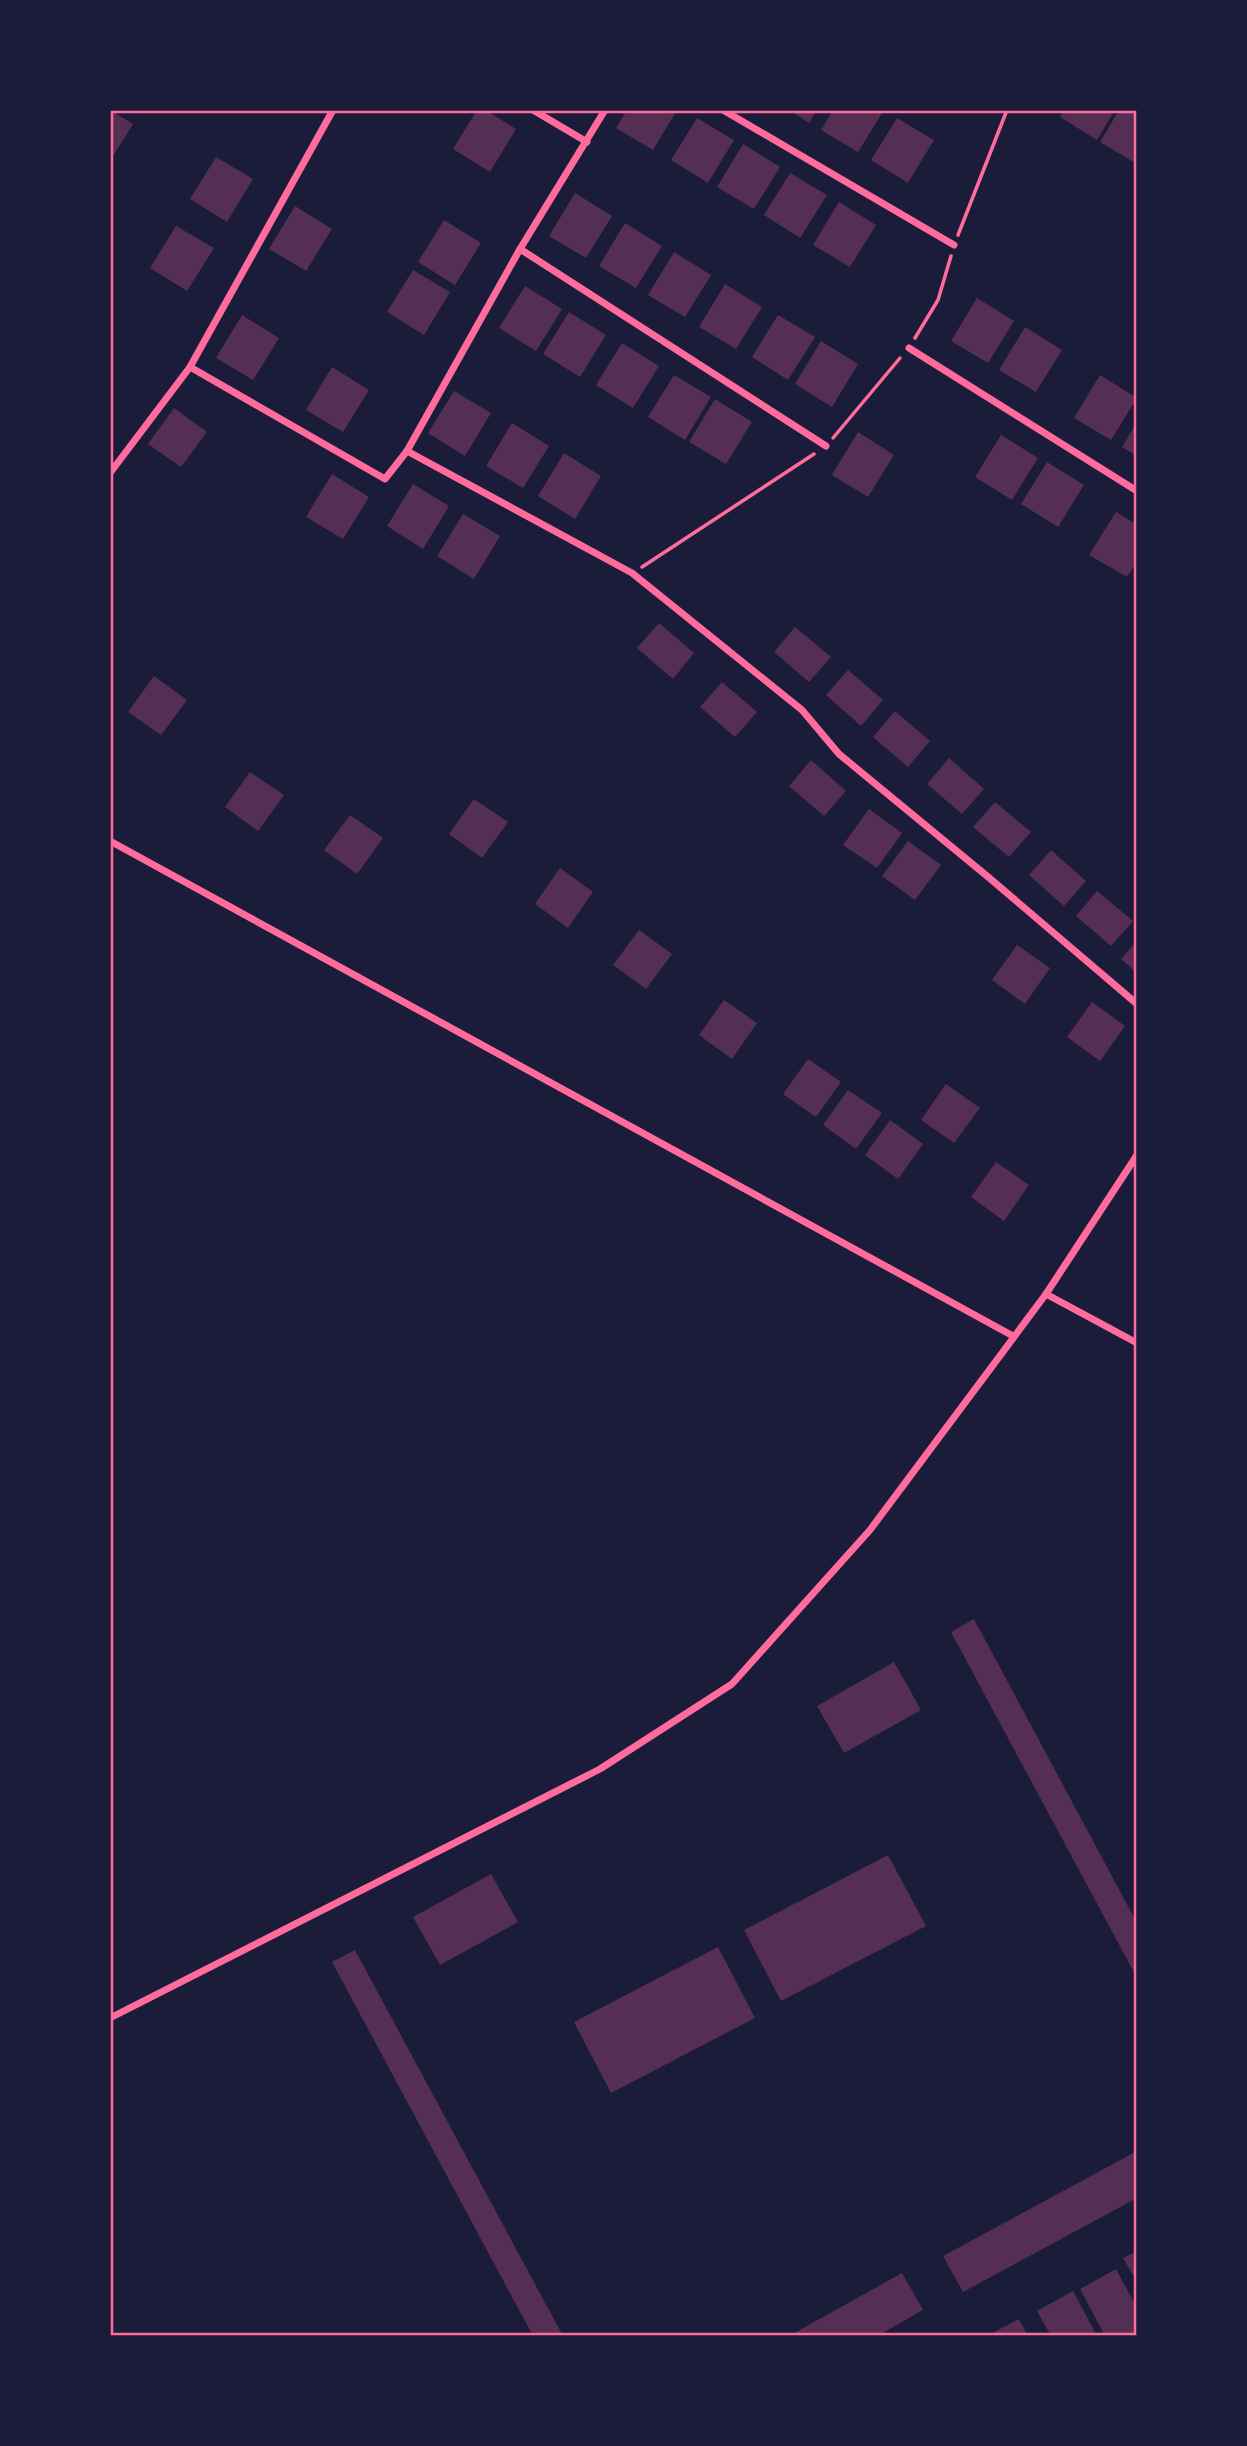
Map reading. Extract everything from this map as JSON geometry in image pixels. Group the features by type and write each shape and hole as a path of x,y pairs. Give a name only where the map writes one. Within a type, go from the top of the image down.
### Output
{"street":[{"path":"110,473 190,367 333,110"},
{"path":"533,110 587,142"},
{"path":"190,367 385,479 407,451 520,249 605,110"},
{"path":"723,110 954,245"},
{"path":"520,249 826,446"},
{"path":"909,348 1137,491"},
{"path":"407,451 632,573 802,710 839,754 1137,1004"},
{"path":"110,841 1013,1336"},
{"path":"110,2018 600,1769 732,1684 870,1530 1046,1294 1137,1155"},
{"path":"1046,1294 1137,1343"}],"path":[{"path":"632,573 826,446 909,348 938,300 954,245 1007,110"}],"building":[{"path":"110,110 133,124 110,161"},
{"path":"477,110 485,110 516,129 490,172 453,149"},
{"path":"627,110 677,110 653,150 616,128"},
{"path":"789,110 817,110 809,123"},
{"path":"833,110 884,110 858,152 821,130"},
{"path":"1064,110 1115,110 1097,140 1060,117"},
{"path":"1119,110 1137,110 1137,164 1100,142"},
{"path":"697,118 734,140 708,183 671,160"},
{"path":"897,118 934,140 908,183 871,160"},
{"path":"743,144 780,167 754,209 717,187"},
{"path":"216,157 253,179 227,222 190,199"},
{"path":"790,173 827,195 800,238 764,215"},
{"path":"575,193 612,216 586,258 549,236"},
{"path":"839,202 876,225 850,267 813,245"},
{"path":"295,206 332,229 306,271 269,249"},
{"path":"444,220 481,243 455,285 418,262"},
{"path":"625,223 662,246 636,288 599,266"},
{"path":"176,226 214,248 187,291 150,268"},
{"path":"674,252 711,275 685,317 648,295"},
{"path":"413,270 450,292 424,335 387,312"},
{"path":"725,284 762,307 736,349 699,327"},
{"path":"525,286 562,309 536,351 499,328"},
{"path":"977,298 1014,321 988,363 951,341"},
{"path":"569,312 606,335 580,377 543,354"},
{"path":"242,315 279,338 253,380 216,358"},
{"path":"778,315 815,337 788,380 752,357"},
{"path":"1025,327 1062,350 1036,392 999,370"},
{"path":"821,341 858,364 832,407 795,384"},
{"path":"622,343 659,366 633,408 596,385"},
{"path":"332,367 369,390 343,432 306,410"},
{"path":"674,375 711,397 685,440 648,417"},
{"path":"1100,375 1137,398 1111,440 1074,418"},
{"path":"454,391 491,413 465,456 428,433"},
{"path":"715,399 752,422 726,464 689,442"},
{"path":"174,408 207,432 181,467 148,444"},
{"path":"1137,422 1137,456 1122,447"},
{"path":"512,423 549,446 523,488 486,466"},
{"path":"858,432 894,455 868,497 832,475"},
{"path":"1001,435 1038,458 1012,500 975,477"},
{"path":"564,453 601,476 575,519 538,496"},
{"path":"1047,462 1084,485 1058,527 1021,504"},
{"path":"332,474 369,497 343,539 306,517"},
{"path":"413,484 449,506 423,549 387,526"},
{"path":"1116,512 1137,525 1137,561 1127,577 1089,555"},
{"path":"463,514 500,536 474,579 437,556"},
{"path":"659,623 694,653 673,679 637,648"},
{"path":"795,627 831,657 809,682 774,652"},
{"path":"848,670 883,700 861,726 826,695"},
{"path":"154,676 187,700 161,735 128,712"},
{"path":"722,682 757,712 735,737 700,707"},
{"path":"895,711 930,741 908,767 873,737"},
{"path":"949,758 984,789 962,814 927,784"},
{"path":"811,760 846,791 824,816 789,786"},
{"path":"250,772 284,795 258,831 225,807"},
{"path":"474,799 508,822 482,858 449,834"},
{"path":"995,802 1031,832 1009,857 973,827"},
{"path":"869,809 902,833 877,868 843,845"},
{"path":"350,815 383,838 357,874 324,850"},
{"path":"908,841 941,865 915,900 882,876"},
{"path":"1051,850 1086,881 1064,906 1029,875"},
{"path":"560,868 593,892 568,928 535,904"},
{"path":"1097,891 1133,921 1111,946 1076,916"},
{"path":"639,930 672,954 646,989 613,965"},
{"path":"1137,941 1137,973 1121,959"},
{"path":"1017,945 1050,968 1025,1004 992,980"},
{"path":"724,1000 757,1023 732,1059 699,1035"},
{"path":"1092,1002 1125,1026 1100,1061 1067,1037"},
{"path":"808,1059 841,1082 816,1117 783,1094"},
{"path":"946,1084 980,1108 954,1143 921,1120"},
{"path":"848,1090 882,1113 856,1149 823,1125"},
{"path":"890,1120 923,1144 898,1179 865,1155"},
{"path":"996,1162 1029,1185 1004,1221 971,1197"},
{"path":"974,1619 1137,1923 1137,1978 951,1632"},
{"path":"894,1662 921,1710 844,1753 817,1706"},
{"path":"888,1855 926,1926 781,2001 744,1930"},
{"path":"491,1874 518,1922 440,1965 413,1917"},
{"path":"718,1947 755,2018 611,2093 574,2022"},
{"path":"355,1950 563,2336 533,2336 332,1962"},
{"path":"1137,2151 1137,2198 963,2292 943,2256"},
{"path":"1137,2251 1137,2282 1123,2258"},
{"path":"1116,2269 1137,2308 1137,2336 1105,2336 1080,2289"},
{"path":"902,2273 923,2310 877,2336 789,2336"},
{"path":"1073,2291 1097,2336 1051,2336 1037,2311"},
{"path":"1019,2319 1028,2336 987,2336"}]}
